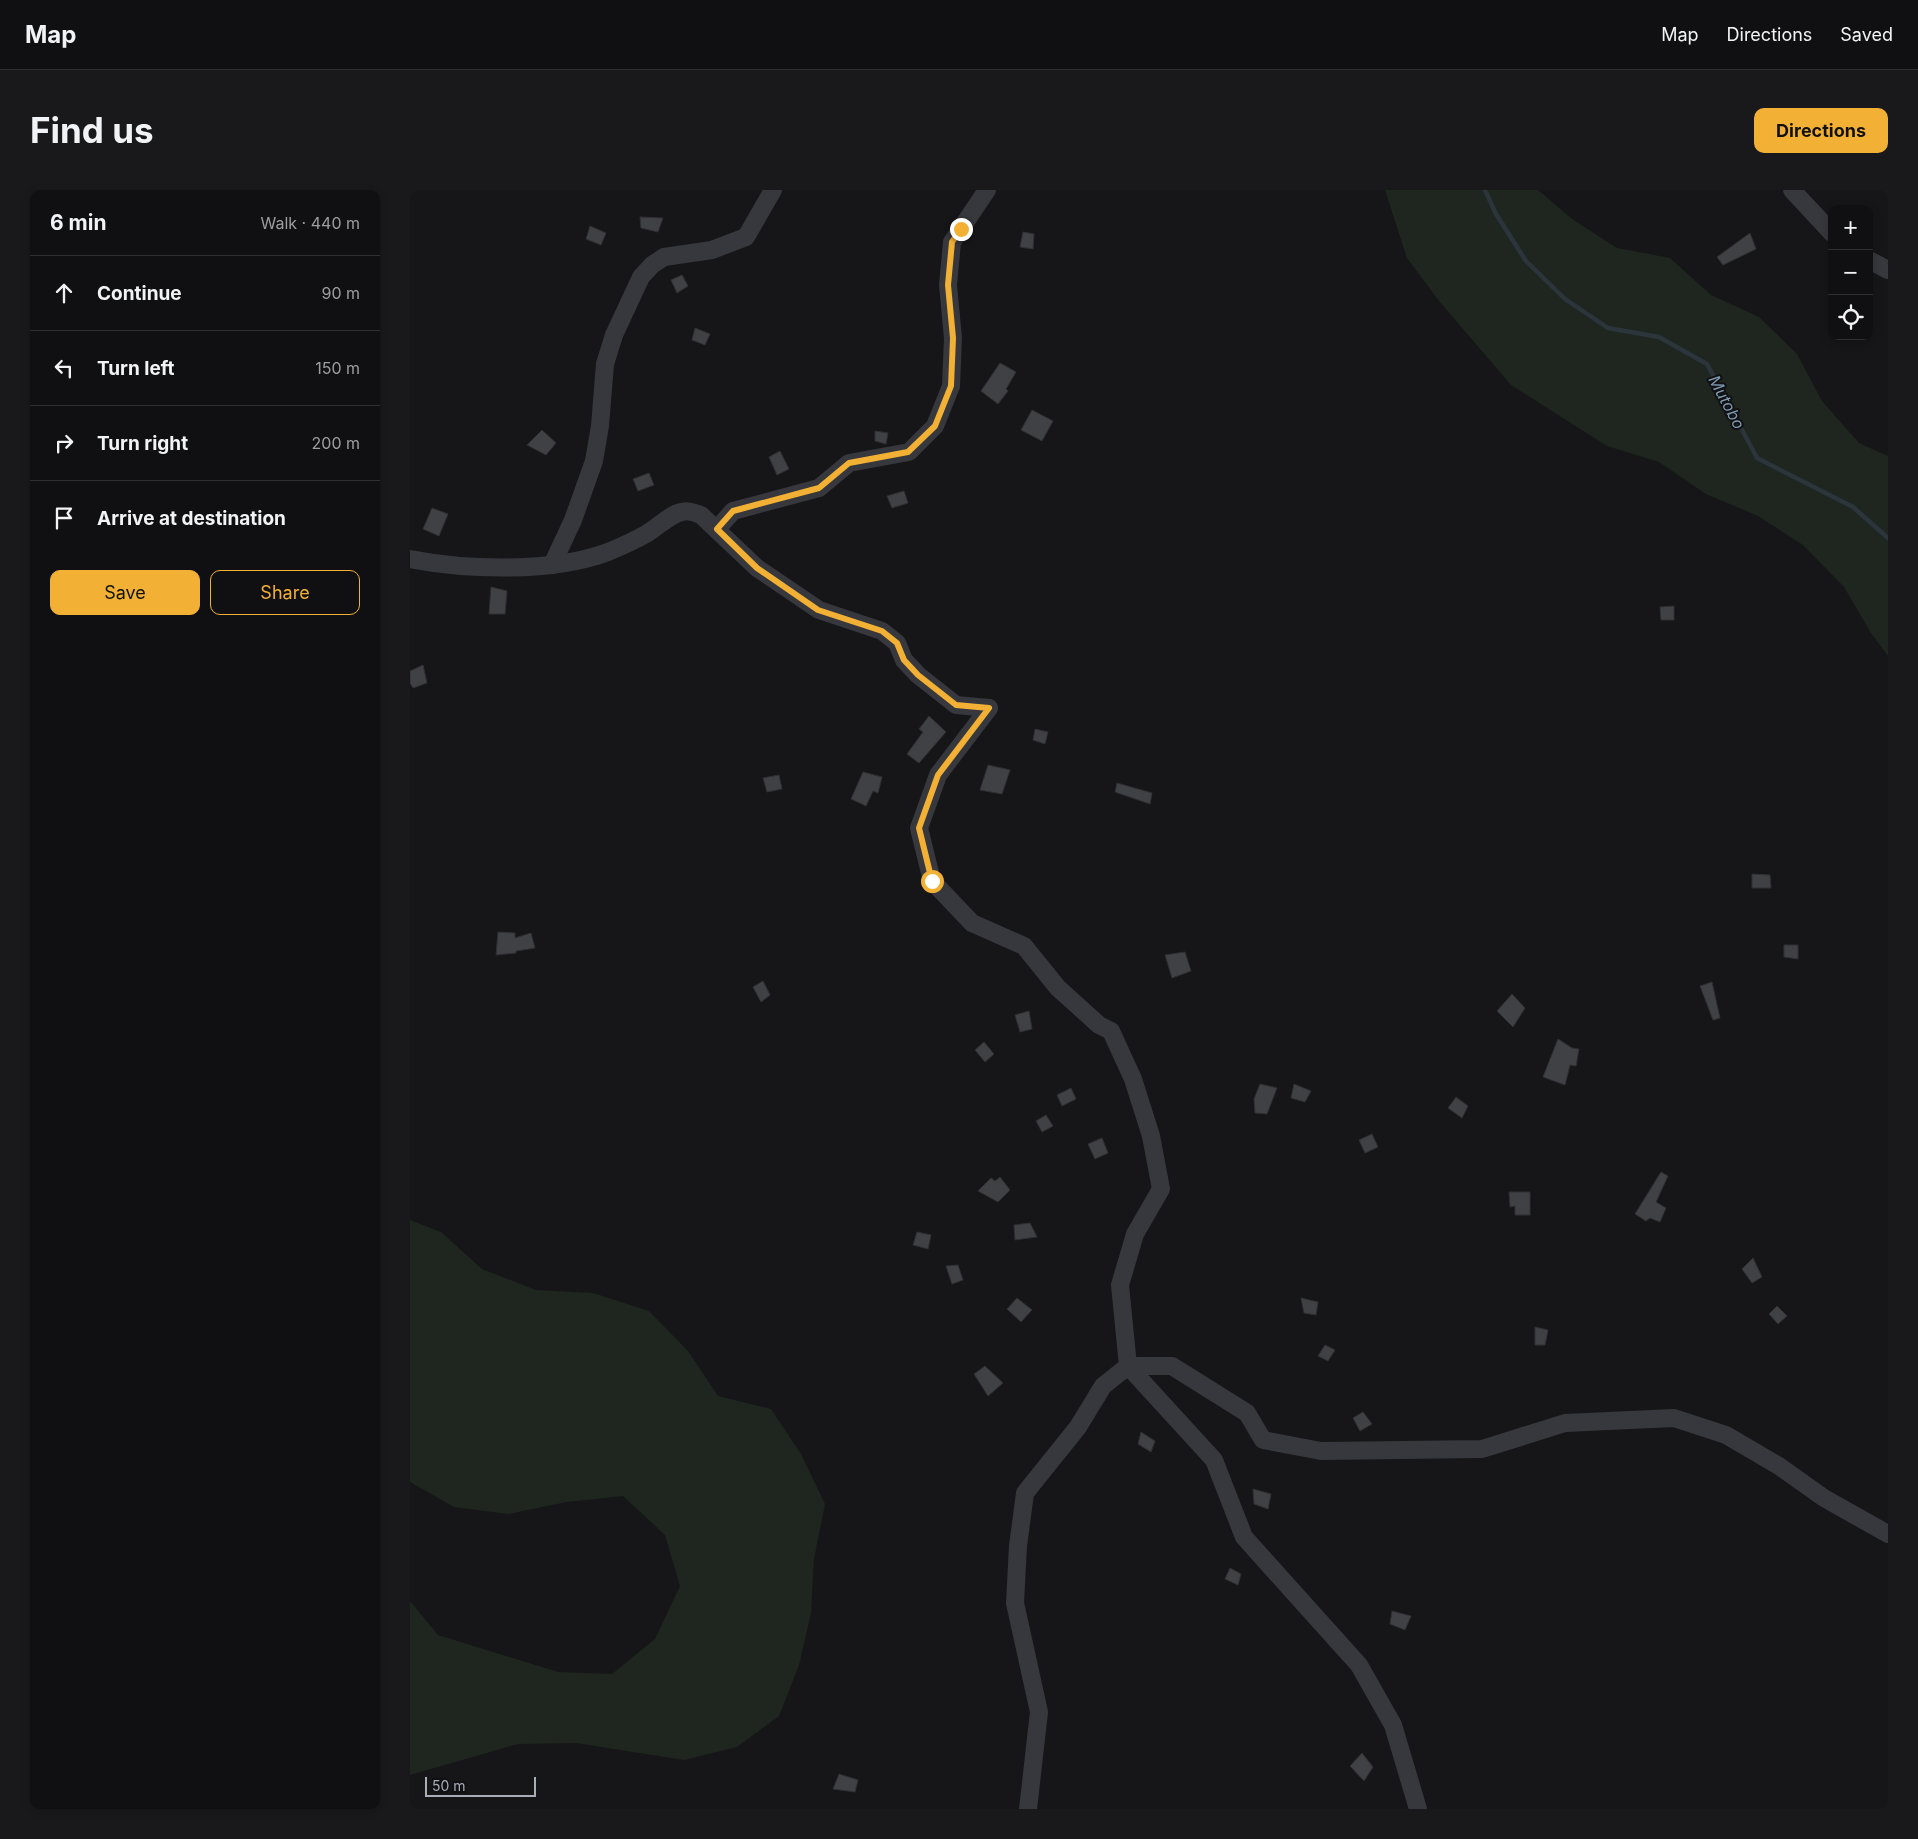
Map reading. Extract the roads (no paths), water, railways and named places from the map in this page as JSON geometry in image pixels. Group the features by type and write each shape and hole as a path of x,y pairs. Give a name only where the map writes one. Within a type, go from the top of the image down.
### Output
{"street":[{"path":"552,565 572,520 594,461 600,426 605,364 614,335 641,277 652,265 664,257 712,250 746,237 773,190"},
{"path":"717,529 733,511 819,488 849,463 908,452 935,426 951,386 953,338 948,285 952,242 987,190"},
{"path":"1792,190 1828,229"},
{"path":"1873,262 1888,270"},
{"path":"410,559 485,566 537,567 552,565 607,552 645,535 681,512 701,515 757,568 818,610 882,631 897,643 904,660 918,675 956,705 989,708 938,775 919,828 932,881 972,923 1024,946 1058,988 1099,1025 1111,1031 1133,1080 1150,1136 1161,1189 1135,1234 1120,1285 1128,1366 1214,1460 1244,1537 1359,1665 1393,1725 1418,1809"},
{"path":"1028,1809 1039,1712 1015,1603 1018,1546 1025,1493 1078,1427 1103,1386 1128,1366 1172,1366 1247,1413 1263,1440 1321,1451 1482,1449 1564,1423 1674,1418 1726,1435 1779,1466 1824,1498 1888,1534"}],"waterway":[{"name":"Mutobo","path":"1485,190 1496,214 1526,261 1565,299 1608,328 1659,337 1707,364 1757,458 1853,507 1888,538"}]}
